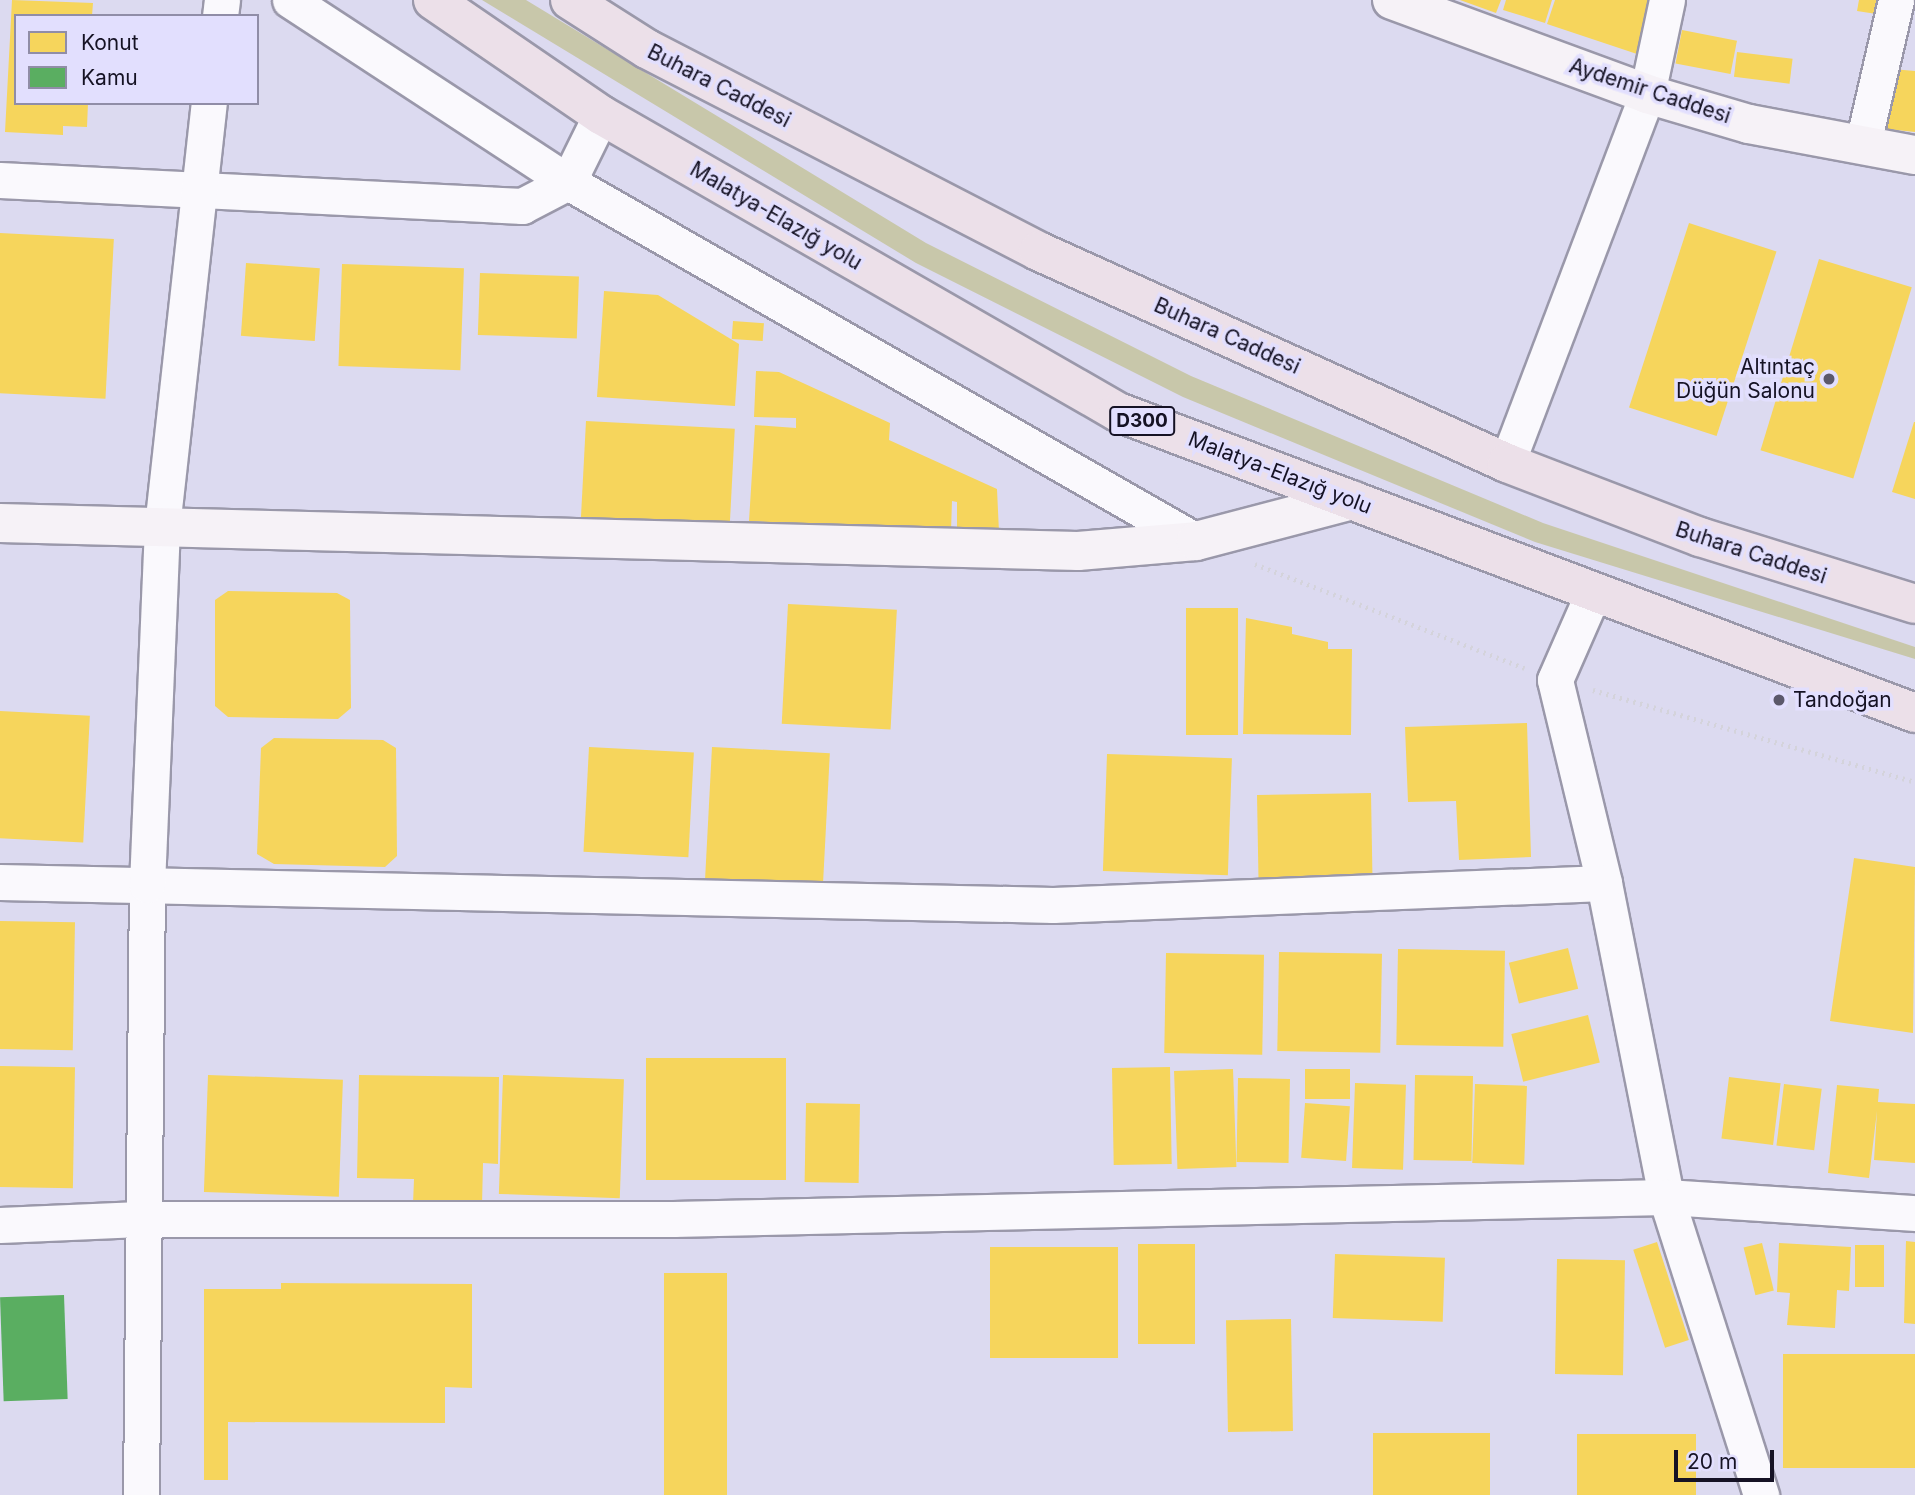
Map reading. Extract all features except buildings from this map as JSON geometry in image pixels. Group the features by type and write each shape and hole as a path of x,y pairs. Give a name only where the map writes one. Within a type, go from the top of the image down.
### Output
{"highway":[{"name":"Malatya-Elazığ yolu","path":"433,0 601,115 1118,412 1915,713"},
{"name":"Buhara Caddesi","path":"570,0 647,49 1038,251 1507,463 1700,537 1915,604"}],"street":[{"path":"290,0 568,182 1196,541"},
{"path":"1507,463 1647,94 1667,0"},
{"path":"1863,144 1896,0"},
{"name":"Aydemir Caddesi","path":"1400,2 1647,94 1749,124 1915,155"},
{"path":"141,1495 140,1219 147,885 162,527 197,191 209,105"},
{"path":"0,180 522,206 568,182 601,115"},
{"path":"0,523 1064,551 1196,541 1352,500"},
{"path":"1594,591 1555,680 1604,883 1666,1197 1761,1495"},
{"path":"0,882 1053,905 1604,883"},
{"path":"0,1225 140,1219 673,1219 1666,1197 1915,1213"}],"path":[{"path":"1248,561 1555,680 1915,782"}],"green space":[{"path":"482,0 526,0 926,243 1191,376 1543,523 1915,647 1915,659 1535,542 1183,397 916,263"}],"place":[{"name":"Altıntaç Düğün Salonu","path":"1829,379"},
{"name":"Tandoğan","path":"1779,700"}]}
